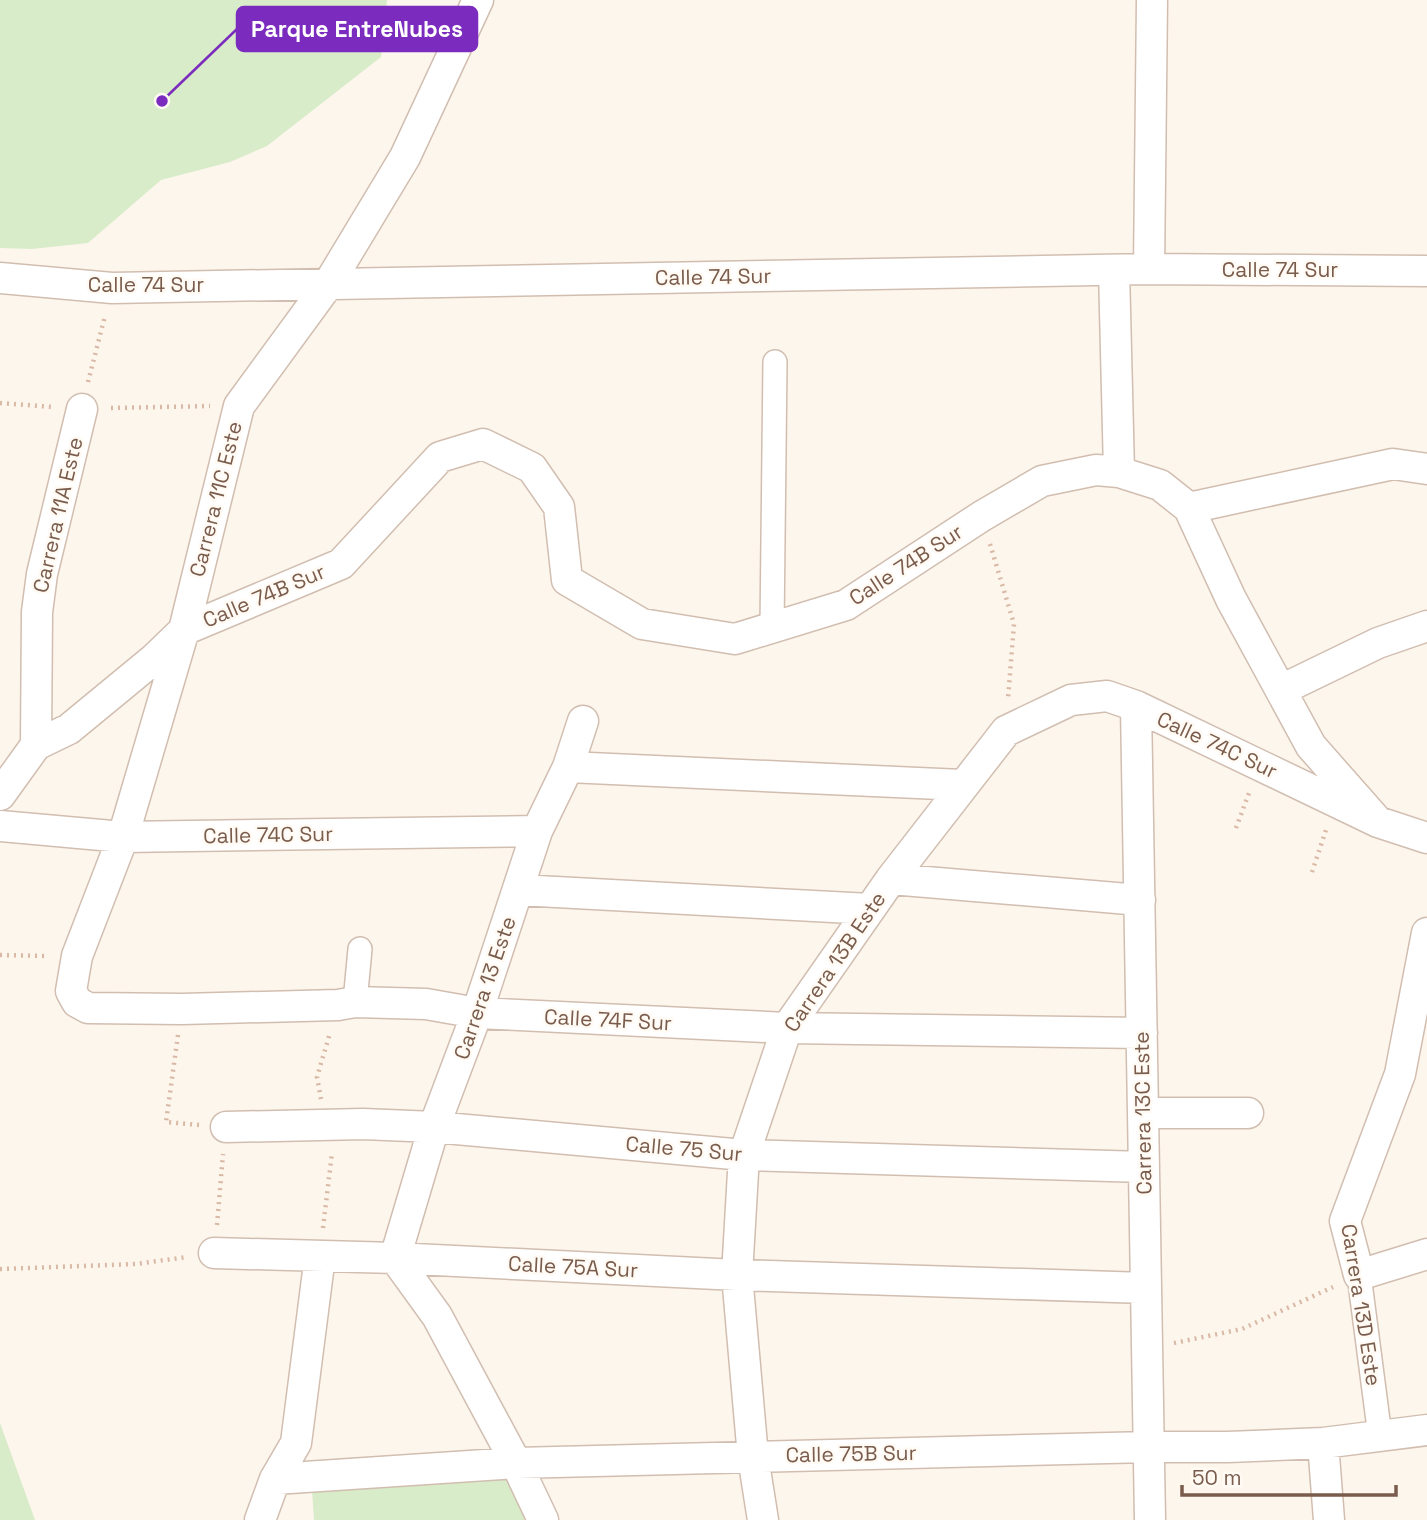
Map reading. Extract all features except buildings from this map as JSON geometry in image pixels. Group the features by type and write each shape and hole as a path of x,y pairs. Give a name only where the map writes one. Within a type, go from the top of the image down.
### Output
{"street":[{"name":"Carrera 11C Este","path":"77,1002 71,991 77,956 123,837 184,630 239,406 329,283 405,157 478,0"},
{"path":"1149,269 1152,0"},
{"name":"Calle 74 Sur","path":"0,278 112,288 1149,269 1427,271"},
{"path":"1114,270 1119,472"},
{"path":"772,628 775,362"},
{"name":"Carrera 11A Este","path":"36,745 37,612 42,574 82,409"},
{"name":"Calle 74B Sur","path":"184,630 341,564 440,457 483,444 532,468 559,507 567,580 642,624 735,639 846,605 982,516 1042,481 1096,470 1119,472 1160,485 1189,508 1231,599 1311,746 1378,822"},
{"path":"1189,508 1393,464 1427,469"},
{"path":"1281,690 1378,643 1427,626"},
{"path":"0,795 36,745 69,729 155,659 184,630"},
{"name":"Calle 74C Sur","path":"1006,732 1071,700 1107,696 1136,706 1378,822 1427,838"},
{"name":"Carrera 13C Este","path":"1136,706 1150,1520"},
{"name":"Carrera 13 Este","path":"395,1258 434,1127 477,1013 537,831 568,767 583,721"},
{"name":"Carrera 13B Este","path":"763,1520 753,1457 737,1275 744,1155 787,1028 891,879 1006,732"},
{"path":"568,767 962,785"},
{"name":"Calle 74C Sur","path":"0,826 123,837 537,831"},
{"path":"891,879 1140,900"},
{"path":"519,890 870,909"},
{"name":"Carrera 13D Este","path":"1380,1436 1359,1275 1345,1221 1400,1074 1427,933"},
{"path":"346,1003 360,949"},
{"name":"Calle 74F Sur","path":"77,1002 88,1008 182,1009 346,1003 426,1004 477,1013 787,1028 1142,1033"},
{"name":"Calle 75 Sur","path":"226,1127 328,1113 363,1124 434,1127 744,1155 1144,1167"},
{"path":"1143,1113 1248,1113"},
{"name":"Calle 75A Sur","path":"214,1253 395,1258 737,1275 1146,1288"},
{"path":"1359,1275 1427,1254"},
{"path":"260,1520 275,1479 296,1443 320,1256"},
{"path":"395,1258 437,1316 516,1463 543,1520"},
{"name":"Calle 75B Sur","path":"275,1479 516,1463 1323,1443 1427,1430"},
{"path":"1323,1443 1329,1520"}],"path":[{"name":"Carrera 11A Este","path":"82,409 112,288"},
{"path":"0,403 82,409 239,406"},
{"path":"982,516 1014,624 1006,732"},
{"path":"1236,828 1260,765"},
{"path":"1312,872 1335,801"},
{"path":"0,955 77,956"},
{"path":"320,1256 328,1113 317,1077 346,1003"},
{"path":"166,1122 182,1009"},
{"path":"0,1269 136,1265 214,1253 226,1127"},
{"path":"1147,1349 1242,1329 1359,1275"}],"green space":[{"path":"0,0 387,0 381,57 267,146 230,162 161,180 88,243 32,249 0,248"},
{"path":"0,1423 35,1520 0,1520"},
{"path":"507,1478 527,1520 314,1520 312,1491"}],"place":[{"name":"Parque EntreNubes","path":"162,101"}]}
